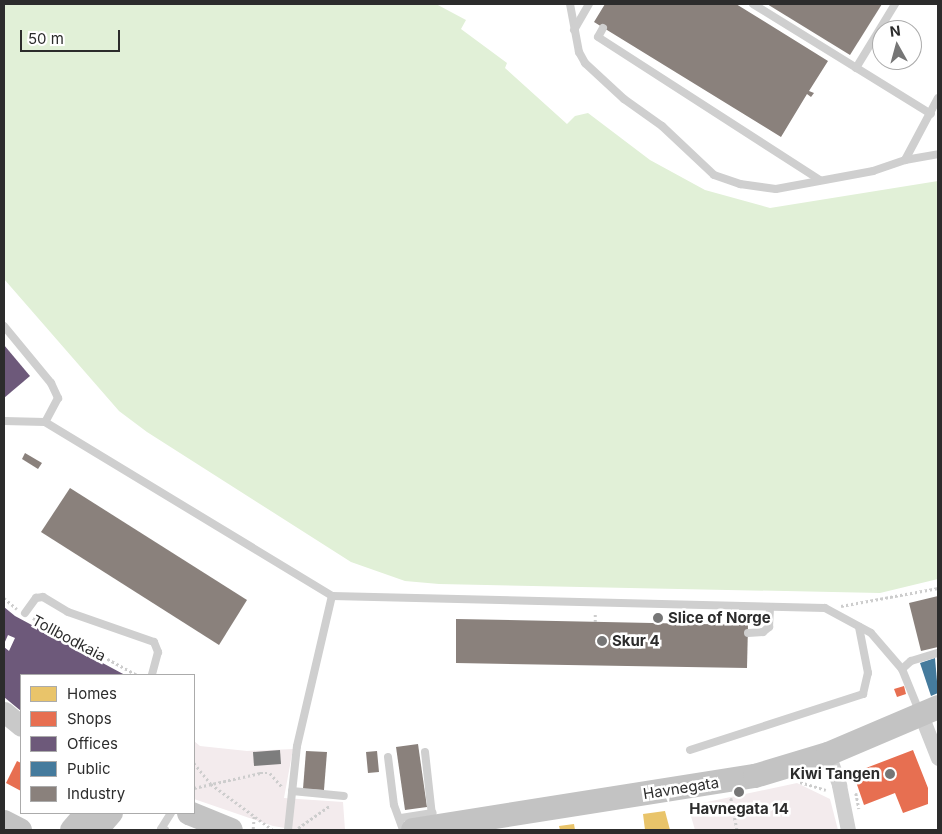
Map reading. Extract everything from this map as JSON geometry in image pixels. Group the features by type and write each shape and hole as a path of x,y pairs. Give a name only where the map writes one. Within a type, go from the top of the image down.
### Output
{"main road":[{"name":"Havnegata","path":"424,824 755,776 828,754 930,711"},
{"path":"4,712 20,725"},
{"path":"72,830 86,814"},
{"path":"96,830 109,814"},
{"path":"192,814 242,829"},
{"path":"4,822 20,830"}],"street":[{"path":"930,711 938,758"},
{"path":"828,754 839,785 848,830"}],"lane":[{"path":"570,4 574,30 585,63 624,99 662,126 714,175 740,184 776,189 873,171 905,160 938,154"},
{"path":"574,30 589,4"},
{"path":"753,4 931,114"},
{"path":"856,68 895,4"},
{"path":"603,28 598,37 820,180"},
{"path":"905,160 938,98"},
{"path":"4,326 58,398 44,422"},
{"path":"4,421 44,422 332,596 825,608 871,633 902,669 930,711"},
{"path":"288,830 297,746 332,596"},
{"path":"24,614 36,598 43,597 68,612 154,642 158,652 152,674"},
{"path":"748,633 763,632 769,627 770,607"},
{"path":"690,750 863,694 868,673 859,627"},
{"path":"902,669 911,661 938,653"},
{"path":"424,824 425,752"},
{"path":"388,757 394,805 424,824"},
{"path":"292,795 344,796"},
{"path":"162,830 170,814"},
{"path":"403,830 424,824"}],"path":[{"path":"825,608 938,588"},
{"name":"Tollbodkaia","path":"4,598 24,614 134,674"},
{"path":"195,764 211,784 273,830"},
{"path":"195,788 270,773 292,795"},
{"path":"794,779 832,792"},
{"path":"729,792 737,830"},
{"path":"295,830 344,796"},
{"path":"242,829 254,815"}],"shaded area":[{"path":"4,4 436,4 466,20 461,29 507,63 505,68 567,124 575,116 588,113 650,160 705,190 770,208 938,181 938,579 880,593 439,584 405,581 351,562 147,432 119,411 4,279"},
{"path":"195,742 200,746 247,751 293,749 284,798 343,802 345,830 297,830 273,826 195,799"},
{"path":"797,783 830,799 838,830 695,830 688,806"}],"building: Homes":[{"path":"665,811 670,830 645,830 643,814"},
{"path":"574,824 575,830 560,830 559,826"}],"building: Shops":[{"path":"904,686 906,694 897,697 894,689"},
{"path":"913,750 928,788 928,804 903,813 895,793 864,805 853,773"},
{"path":"17,761 20,762 20,790 6,783"}],"building: Offices":[{"path":"4,345 30,376 4,398"},
{"path":"4,607 15,616 123,674 20,674 20,710 4,697 4,647 9,651 15,638 8,635 4,644"}],"building: Public":[{"path":"935,658 938,693 931,696 920,663"}],"building: Industry":[{"path":"605,4 736,4 828,61 809,91 814,93 811,97 807,94 781,137 594,22"},
{"path":"767,4 882,4 850,55"},
{"path":"25,453 42,463 38,469 22,459"},
{"path":"70,488 247,600 219,645 41,532"},
{"path":"938,596 938,647 921,651 909,603"},
{"name":"Skur 4","path":"456,619 748,625 747,668 456,663"},
{"path":"418,744 427,807 405,810 396,747"},
{"path":"306,751 327,752 324,790 303,789"},
{"path":"377,751 379,772 368,773 366,752"}],"building: Other":[{"path":"280,750 281,764 254,766 253,752"}],"place":[{"name":"Slice of Norge","path":"658,618"},
{"name":"Skur 4","path":"602,641"},
{"name":"Kiwi Tangen","path":"890,774"},
{"name":"Havnegata 14","path":"739,792"}]}
